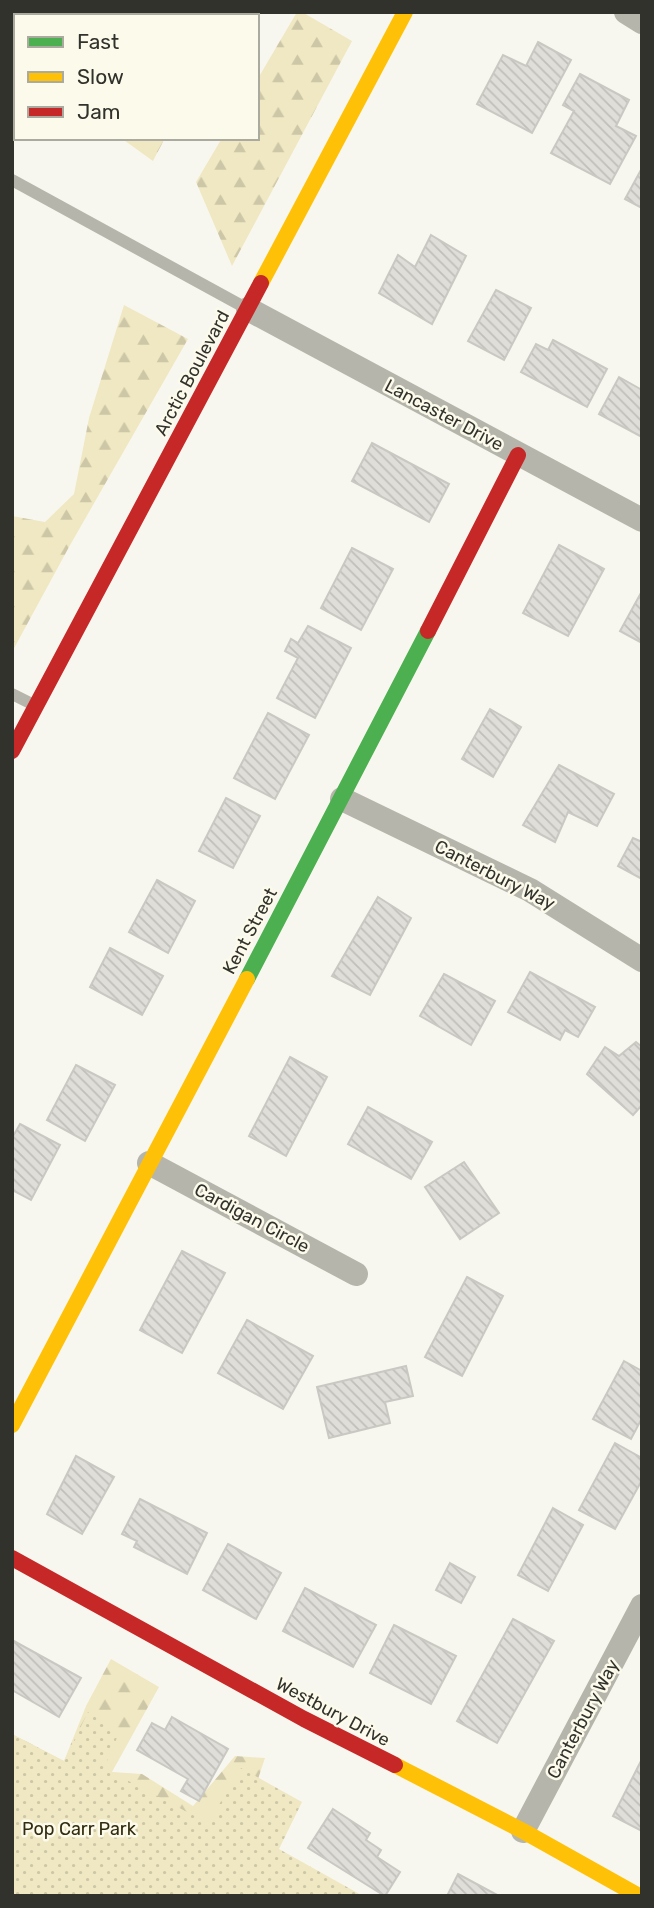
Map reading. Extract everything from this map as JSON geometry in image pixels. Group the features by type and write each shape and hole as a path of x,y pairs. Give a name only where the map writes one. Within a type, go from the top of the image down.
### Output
{"street":[{"name":"Arctic Boulevard","path":"12,751 405,12"},
{"path":"626,12 642,22"},
{"name":"Lancaster Drive","path":"247,309 642,520"},
{"name":"Kent Street","path":"12,1425 342,799 519,454"},
{"name":"Canterbury Way","path":"342,799 530,890 642,960"},
{"name":"Cardigan Circle","path":"149,1163 356,1274"},
{"name":"Westbury Drive","path":"12,1558 304,1719 523,1831 639,1896"},
{"name":"Canterbury Way","path":"523,1831 642,1606"}],"lane":[{"path":"12,180 247,309"},
{"path":"12,694 36,706"}],"green space":[{"path":"38,12 233,12 232,14"},
{"path":"297,12 302,12 352,41 232,266 196,182 221,140 259,140 259,77"},
{"path":"124,140 164,140 153,161"},
{"path":"124,305 188,339 12,652 12,516 45,522 74,494 89,418"},
{"name":"Pop Carr Park","path":"111,1659 159,1687 112,1772 142,1774 193,1806 235,1756 265,1758 234,1851 12,1896 12,1734 64,1761 86,1706"},
{"name":"Pop Carr Park","path":"88,1712 119,1733 104,1768 208,1823 241,1768 302,1802 279,1849 363,1896 12,1896 12,1734 64,1761"}],"building":[{"path":"538,42 571,60 532,133 477,104 503,55 526,66"},
{"path":"580,74 629,100 616,126 636,136 610,184 551,153 574,111 563,105"},
{"path":"642,168 642,208 625,199"},
{"path":"431,235 466,256 432,324 379,293 398,255 415,267"},
{"path":"496,290 531,308 504,360 468,341"},
{"path":"553,340 607,369 587,407 521,372 536,344 548,350"},
{"path":"619,377 642,390 642,437 599,414"},
{"path":"372,443 449,484 429,522 352,481"},
{"path":"559,545 604,569 568,636 523,613"},
{"path":"352,548 393,569 361,630 321,608"},
{"path":"642,591 642,643 620,631"},
{"path":"308,626 351,648 315,718 277,698 298,658 285,651 291,639 298,643"},
{"path":"490,709 521,727 493,777 462,759"},
{"path":"268,713 309,735 275,799 234,778"},
{"path":"559,765 614,794 597,826 568,812 555,842 523,825"},
{"path":"226,798 260,816 233,868 199,851"},
{"path":"633,838 642,842 642,879 618,866"},
{"path":"157,880 195,901 168,953 129,932"},
{"path":"378,897 411,918 370,995 332,976"},
{"path":"110,948 163,976 142,1015 90,987"},
{"path":"530,972 595,1007 578,1037 565,1030 560,1040 508,1012"},
{"path":"444,974 495,1001 471,1045 420,1016"},
{"path":"636,1042 642,1047 642,1105 633,1115 587,1074 605,1047 619,1056"},
{"path":"290,1057 327,1077 286,1156 249,1136"},
{"path":"76,1065 115,1085 85,1141 47,1120"},
{"path":"368,1107 432,1142 411,1179 348,1144"},
{"path":"20,1124 60,1145 31,1200 12,1190 12,1138"},
{"path":"464,1162 499,1213 460,1239 425,1187"},
{"path":"182,1251 225,1273 182,1353 140,1330"},
{"path":"467,1277 503,1296 462,1376 425,1357"},
{"path":"247,1320 313,1356 283,1409 218,1373"},
{"path":"624,1361 642,1371 642,1418 631,1439 593,1419"},
{"path":"406,1366 413,1396 385,1402 390,1423 329,1438 317,1387"},
{"path":"615,1443 642,1458 642,1480 615,1529 579,1510"},
{"path":"76,1456 114,1477 82,1534 47,1514"},
{"path":"140,1499 207,1533 187,1574 134,1547 137,1541 122,1534"},
{"path":"553,1508 583,1525 548,1591 518,1575"},
{"path":"228,1544 281,1573 256,1619 203,1590"},
{"path":"450,1563 475,1577 461,1603 436,1590"},
{"path":"305,1588 376,1625 353,1667 283,1631"},
{"path":"513,1619 554,1641 497,1743 457,1721"},
{"path":"394,1625 456,1656 431,1704 370,1673"},
{"path":"12,1640 81,1678 59,1717 12,1690"},
{"path":"172,1717 228,1749 199,1801 181,1791 188,1779 137,1750 152,1723 165,1730"},
{"path":"642,1759 642,1831 613,1816"},
{"path":"333,1809 370,1833 366,1840 381,1850 377,1857 400,1872 385,1896 308,1848"},
{"path":"458,1874 499,1896 447,1896"}],"traffic: fast":[{"path":"247,979 428,631"}],"traffic: slow":[{"path":"261,283 405,12"},
{"path":"12,1425 247,979"},
{"path":"395,1765 523,1831 639,1896"}],"traffic: jam":[{"path":"12,751 261,283"},
{"path":"428,631 518,455"},
{"path":"12,1558 304,1719 395,1765"}]}
